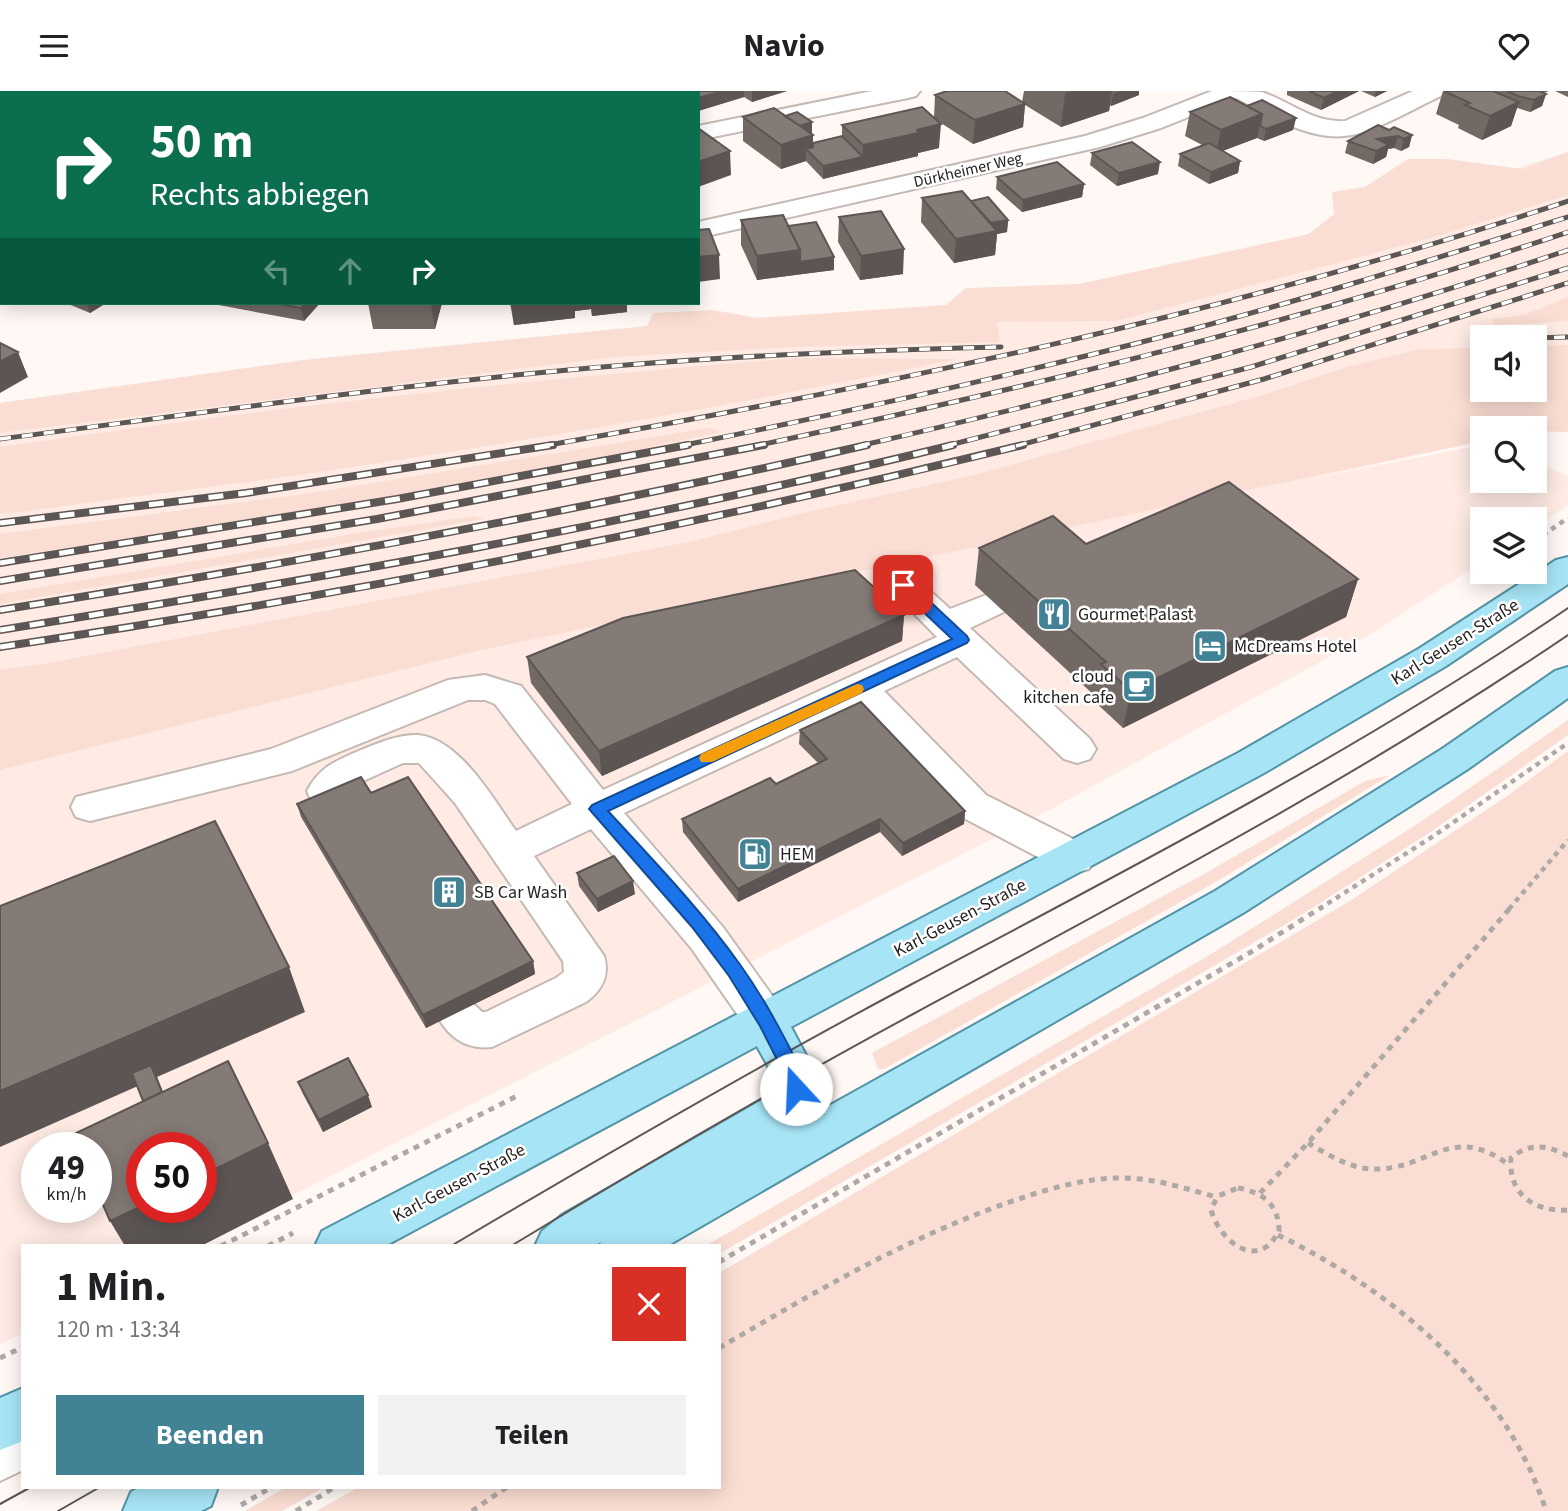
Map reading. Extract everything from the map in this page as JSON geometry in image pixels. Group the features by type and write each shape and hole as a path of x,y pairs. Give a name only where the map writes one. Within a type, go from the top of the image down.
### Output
{"main road":[{"name":"Karl-Geusen-Straße","path":"343,1244 1074,858 1333,717 1433,657 1568,568"},
{"path":"627,1244 1229,902 1455,759 1568,680"},
{"path":"562,1244 579,1230 783,1111 796,1089 796,1078 766,1021"},
{"path":"0,1425 21,1414"},
{"path":"150,1511 188,1489"}],"street":[{"path":"700,133 908,91"},
{"name":"Dürkheimer Weg","path":"700,230 1091,142 1152,123 1233,91"},
{"path":"1241,91 1306,121 1336,130 1350,128 1433,91"},
{"path":"903,585 1077,749"},
{"path":"509,852 859,688 954,633 994,603"},
{"path":"90,807 279,761 461,689 477,685 493,687 508,695 597,809 698,922 735,971 766,1021"},
{"path":"859,688 972,805 1074,858"},
{"path":"331,804 326,791 329,783 339,775 397,751 425,750 444,763 583,956 586,967 583,981 571,990 492,1029 480,1031 470,1028 457,1013"},
{"path":"0,1455 21,1439"}],"path":[{"path":"1547,532 1568,518"},
{"path":"721,1261 1251,952 1435,835 1568,744"},
{"path":"1260,1193 1308,1143 1568,841"},
{"path":"1308,1143 1356,1167 1375,1169 1415,1162 1447,1147 1465,1143 1499,1156 1509,1165"},
{"path":"1568,1157 1550,1147 1531,1146 1516,1152 1509,1165 1513,1185 1530,1203 1555,1212 1568,1210"},
{"path":"721,1347 846,1274 906,1244 988,1208 1031,1194 1073,1184 1117,1178 1165,1183 1216,1198"},
{"path":"1238,1188 1260,1193 1277,1210 1280,1223 1278,1235 1269,1244 1259,1248 1247,1249 1232,1244 1219,1233 1213,1223 1211,1213 1216,1198 1228,1189 1238,1188"},
{"path":"1278,1235 1334,1263 1388,1302 1469,1379 1519,1444 1543,1497 1546,1511"},
{"path":"0,1358 21,1348"},
{"path":"231,1511 269,1489"},
{"path":"296,1511 332,1489"},
{"path":"472,1511 504,1489"}],"shaded area":[{"path":"1568,152 1568,432 1547,431 1547,416 1470,416 1470,444 1308,479 1470,447 1470,493 1547,493 1547,466 1568,477 1568,505 1547,519 1547,507 1470,507 1470,570 1371,634 1047,811 197,1244 21,1244 21,1334 0,1345 0,403 304,360 757,318 1084,296 1309,234"},
{"path":"1568,152 1568,195 1435,237 1117,321 997,322 1000,342 793,347 616,357 0,433 0,403 304,360 647,326 653,313 713,310 757,318 946,305 966,288 1079,284 1309,234 1334,214 1332,192 1365,187 1408,159 1447,159 1522,169"},
{"path":"1568,297 1568,321 1494,325 1493,319 1527,314"},
{"path":"1568,345 1568,432 1547,431 1547,416 1470,416 1470,444 482,650 0,770 0,670 694,541 803,513 974,475 1263,395 1347,367 1421,349 1470,348 1470,402 1547,402 1547,346"},
{"path":"797,358 958,359 756,399 453,452 0,514 0,447 398,396"},
{"path":"708,428 721,432 609,456 310,511 0,558 0,534 312,493"},
{"path":"475,516 484,519 0,604 0,594 358,533"},
{"path":"1568,720 1568,735 1432,831 1303,914 721,1253 721,1244 708,1244 1208,956 1419,823"},
{"path":"1568,751 1568,1511 316,1511 355,1489 721,1489 721,1272 1350,901 1507,796"},
{"path":"1390,775 1214,883 884,1069 878,1069 872,1053 1206,873 1365,781"},
{"path":"283,1489 321,1489 282,1511 245,1511"}],"building":[{"path":"700,91 723,91 700,97"},
{"path":"947,91 1005,91 1025,104 975,120 935,95"},
{"path":"1309,91 1338,91 1324,98"},
{"path":"1444,91 1493,91 1519,102 1490,116 1465,105 1470,103"},
{"path":"1507,91 1539,91 1546,94 1534,100"},
{"path":"1230,97 1262,114 1221,130 1190,112"},
{"path":"1262,100 1296,118 1266,129 1260,126 1262,114 1247,106"},
{"path":"922,107 941,124 917,130 919,133 863,145 842,125"},
{"path":"774,108 813,135 781,145 743,117"},
{"path":"797,112 812,122 800,126 785,116"},
{"path":"1378,125 1389,130 1394,127 1412,135 1404,139 1398,136 1377,139 1389,145 1376,151 1348,141"},
{"path":"700,129 730,151 700,161"},
{"path":"842,136 863,157 823,166 806,149 813,147 813,143"},
{"path":"1132,142 1160,162 1119,173 1092,153"},
{"path":"1209,143 1240,161 1211,172 1180,154"},
{"path":"1057,162 1084,184 1023,200 997,177"},
{"path":"962,191 997,231 956,239 922,198"},
{"path":"988,197 1008,220 991,223 971,201"},
{"path":"881,211 904,249 861,256 839,217"},
{"path":"783,215 800,250 757,256 741,220"},
{"path":"816,222 834,257 800,262 800,250 788,226"},
{"path":"709,229 719,255 700,257 700,230"},
{"path":"0,343 18,352 0,362"},
{"path":"1229,482 1358,579 1131,691 1101,664 1106,662 979,548 1053,516 1086,544"},
{"path":"855,570 904,615 599,751 527,657 623,618"},
{"path":"861,702 965,811 903,843 880,819 738,889 682,819 770,778 776,784 827,759 800,730"},
{"path":"361,777 371,793 408,777 533,961 423,1015 297,804"},
{"path":"215,821 289,967 0,1091 0,906"},
{"path":"614,856 633,881 597,899 577,873"},
{"path":"348,1058 368,1095 319,1120 298,1082"},
{"path":"228,1061 268,1143 217,1168 217,1132 126,1132 126,1214 112,1220 112,1132 78,1132"},
{"path":"151,1065 162,1092 143,1101 132,1073"}],"tram line":[{"path":"454,1244 796,1047 1245,805 1408,710 1568,608"},
{"path":"514,1244 813,1069 1164,878 1328,785 1409,737 1568,635"},
{"path":"0,1504 27,1489"},
{"path":"58,1511 96,1489"}],"railway":[{"path":"543,446 802,398 1060,343 1316,278 1568,201"},
{"path":"680,446 931,392 1181,332 1327,291 1568,217"},
{"path":"755,446 1165,351 1367,295 1568,232"},
{"path":"859,446 1216,357 1393,306 1568,250"},
{"path":"946,446 1251,367 1568,268"},
{"path":"1016,446 1264,379 1568,283"},
{"path":"1547,338 1568,337"},
{"path":"0,439 312,398 547,372 673,361 1001,347"},
{"path":"0,523 246,493 553,445"},
{"path":"0,563 397,499 688,445"},
{"path":"0,581 377,519 764,445"},
{"path":"0,610 435,535 867,445"},
{"path":"0,630 359,569 598,524 953,445"},
{"path":"0,647 257,606 514,558 769,504 1023,445"}],"slow traffic":[{"path":"707,758 857,689"}],"place":[{"name":"Gourmet Palast","path":"1054,614"},
{"name":"McDreams Hotel","path":"1210,646"},
{"name":"cloud kitchen cafe","path":"1139,686"},
{"name":"HEM","path":"755,854"},
{"name":"SB Car Wash","path":"449,892"}],"route":[{"path":"796,1089 796,1078 766,1021 735,971 698,922 597,809 962,640 903,585"}]}
